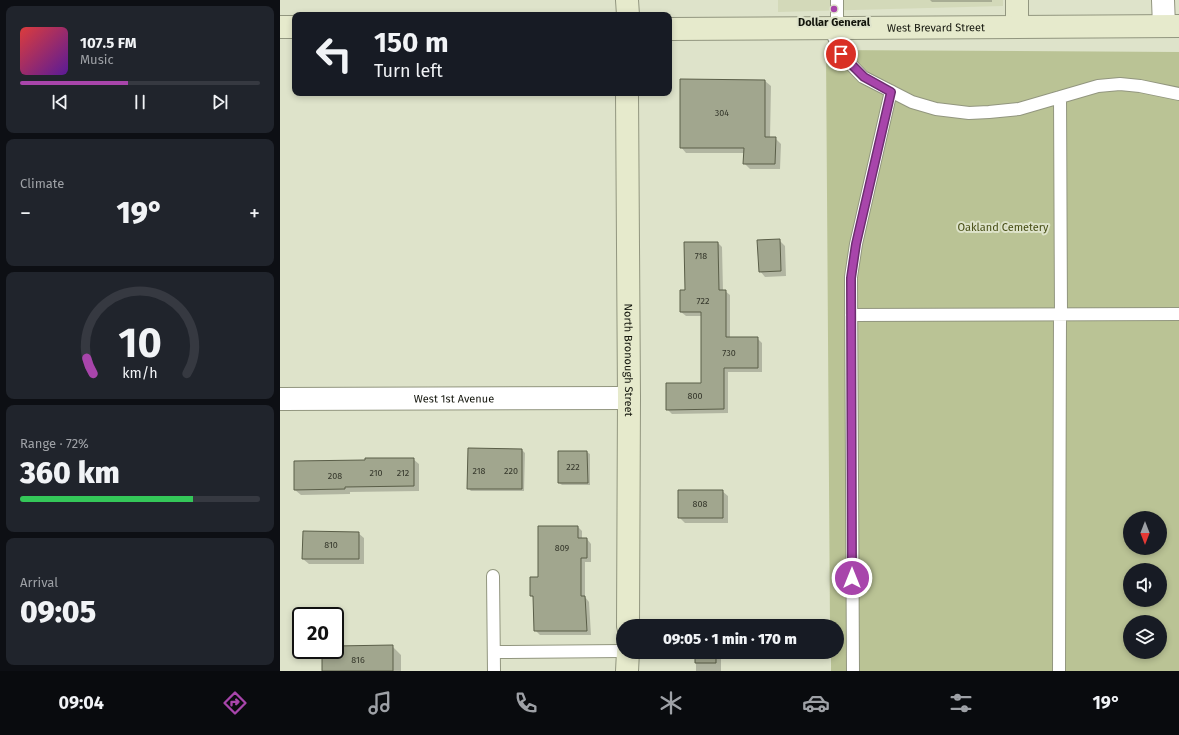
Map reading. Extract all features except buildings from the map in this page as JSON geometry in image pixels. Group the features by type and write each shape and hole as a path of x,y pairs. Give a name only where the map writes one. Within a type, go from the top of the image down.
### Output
{"main road":[{"path":"628,0 628,12"},
{"path":"1017,0 1017,27"},
{"name":"West Brevard Street","path":"672,29 1171,26"},
{"path":"280,27 292,27"},
{"name":"North Bronough Street","path":"627,96 629,398 628,619"},
{"path":"627,671 628,659"}],"street":[{"path":"1163,0 1171,26"},
{"name":"West 1st Avenue","path":"280,399 629,398"}],"lane":[{"path":"837,0 833,28 841,54 864,77 912,102 936,109 969,113 1019,109 1098,86 1120,84 1140,86 1179,94"},
{"path":"853,671 851,278 855,251 891,92"},
{"path":"1059,671 1060,97"},
{"path":"851,315 1179,314"},
{"path":"493,576 494,671"},
{"path":"494,652 616,651"}],"shaded area":[{"name":"Dollar General","path":"778,0 1003,0 1003,6 778,12"}],"green space":[{"name":"Oakland Cemetery","path":"826,50 1179,52 1179,671 831,671 831,659 844,659 844,619 830,619"}],"place":[{"name":"Dollar General","path":"834,9"}],"route":[{"path":"841,54 864,77 891,92 856,244 851,278 852,578"}]}
